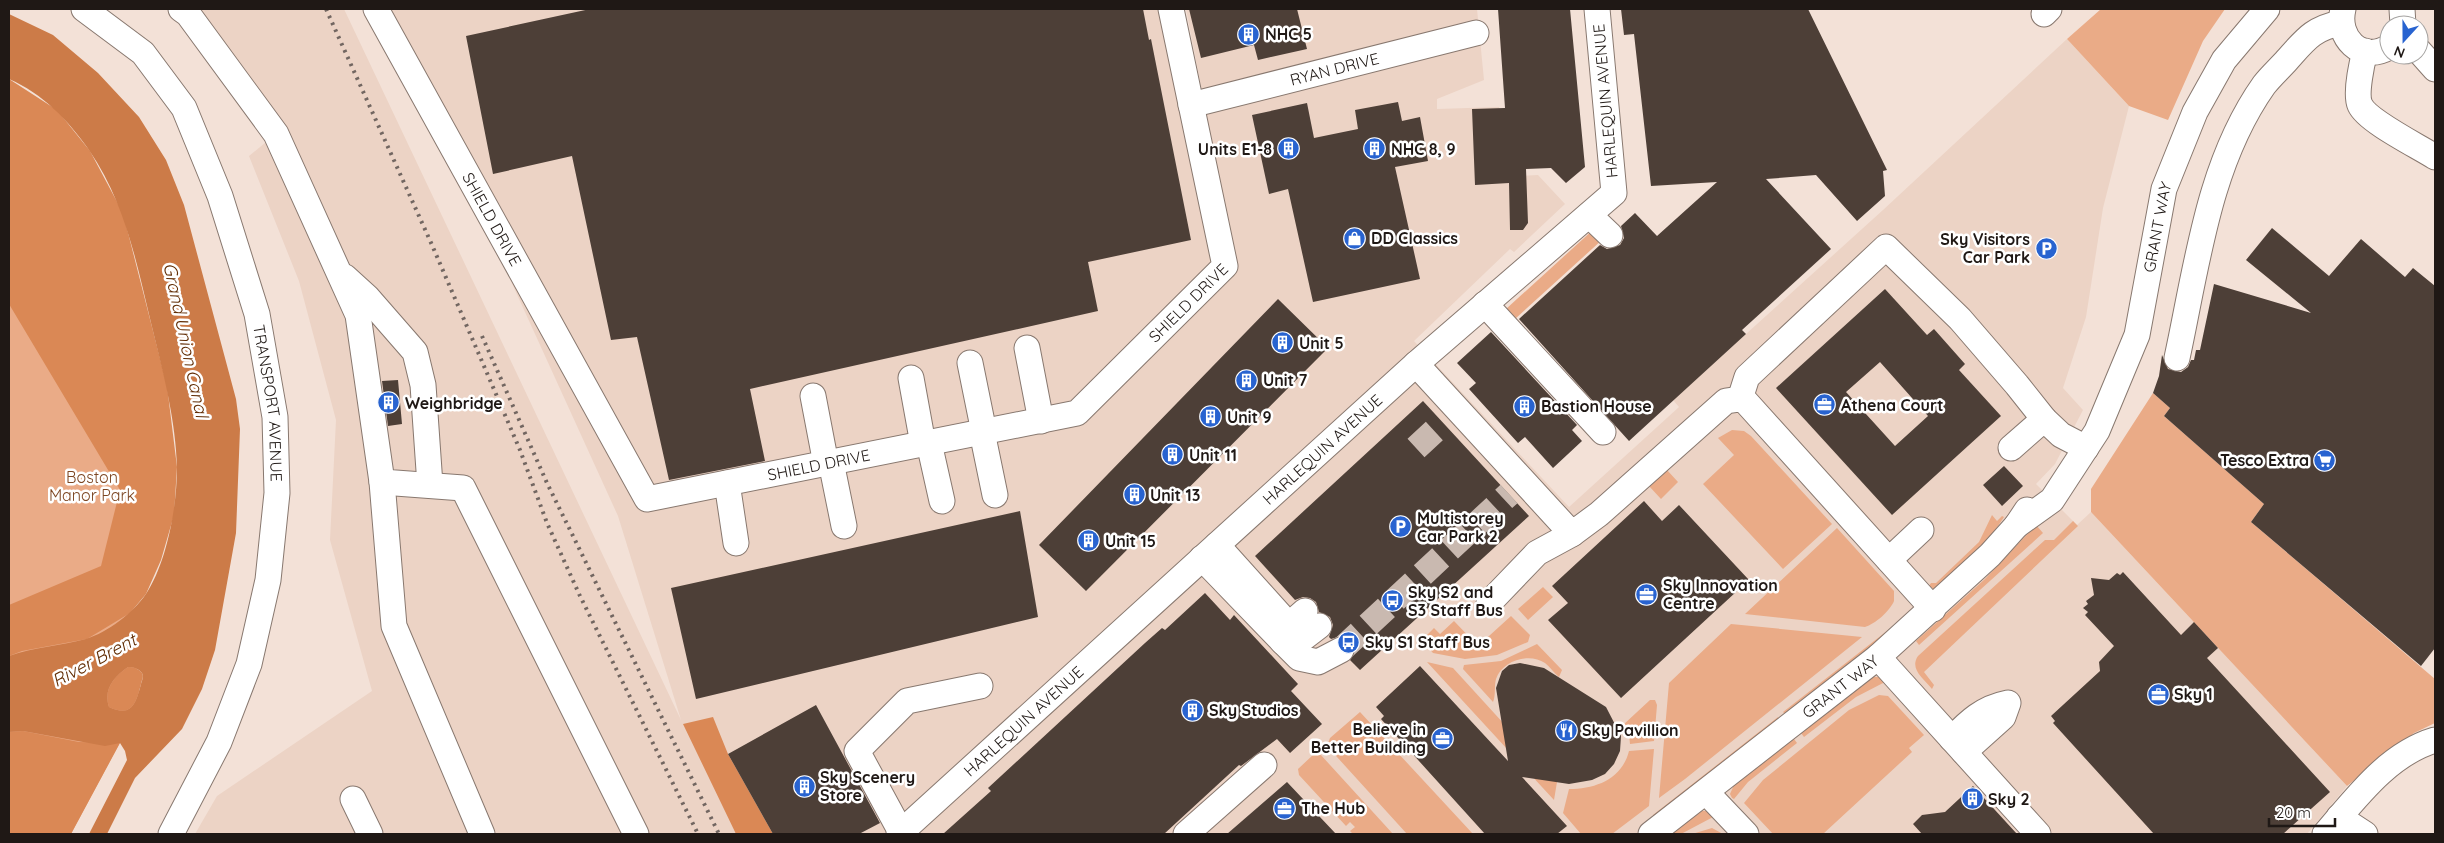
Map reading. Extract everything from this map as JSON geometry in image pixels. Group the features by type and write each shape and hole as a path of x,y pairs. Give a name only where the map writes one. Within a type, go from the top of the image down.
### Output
{"street":[{"name":"TRANSPORT AVENUE","path":"84,9 143,53 184,108 220,196 257,314 276,417 277,493 268,580 248,664 219,742 171,834"},
{"path":"181,9 188,14 276,134 358,315 382,482 394,626 482,834"},
{"name":"SHIELD DRIVE","path":"376,9 647,499 1077,413 1225,266 1171,9"},
{"name":"HARLEQUIN AVENUE","path":"900,833 1421,359 1614,193 1597,9"},
{"name":"GRANT WAY","path":"1650,834 1878,657 1933,609 2046,495 2082,454 2097,431 2137,335 2164,189 2195,112 2224,60 2267,9"},
{"path":"2177,358 2210,200 2236,136 2264,85 2308,37 2342,16 2345,36 2350,43 2377,49 2360,70 2358,103 2366,115 2435,157"},
{"name":"RYAN DRIVE","path":"1190,104 1476,33"},
{"path":"1589,215 1610,235"},
{"path":"1740,399 1748,377 1886,247 1960,319 2017,384 2044,419 2082,454"},
{"path":"338,271 366,297 415,352 423,385 430,485"},
{"path":"1485,304 1603,432"},
{"path":"1028,348 1041,421"},
{"path":"1421,359 1451,416 1516,487 1572,534"},
{"path":"970,363 995,495"},
{"path":"911,378 942,501"},
{"path":"813,396 844,526"},
{"path":"1489,603 1537,553 1572,534 1599,514 1726,401 1740,399 1752,407 1933,609"},
{"path":"2011,448 2044,419"},
{"path":"382,482 463,488 636,834"},
{"path":"726,483 736,543"},
{"path":"1889,560 1921,530"},
{"path":"1209,552 1289,625 1312,618 1302,639 1283,642"},
{"path":"1209,552 1283,642 1300,658 1318,662 1341,650"},
{"path":"1878,657 2038,834"},
{"path":"900,833 857,751 907,701 980,686"},
{"path":"2365,834 2332,826 2384,768 2422,744 2435,740"},
{"path":"1186,834 1264,765"},
{"path":"1706,792 1746,834"},
{"path":"353,799 370,834"}],"shaded area":[{"path":"195,9 344,9 681,720 618,516 484,222 367,9 1158,9 1184,128 1208,123 1186,9 1477,9 1484,80 1437,99 1437,109 1499,107 1502,177 1538,175 1565,204 1514,252 1510,249 1414,341 1569,507 1679,407 1673,400 1883,210 2067,39 2129,106 2103,208 2086,317 2063,388 2083,410 2055,464 2036,484 2077,525 2091,512 2347,786 2307,834 195,834 217,796 372,691 330,540 336,420 299,281 249,156 283,128"},
{"path":"9,79 57,110 90,151 123,213 167,386 177,467 174,515 161,560 146,594 130,613 87,639 22,651 9,656 9,605 101,566 120,490 9,304"},
{"path":"128,667 139,670 143,678 132,707 123,711 117,710 109,707 107,695 114,679"},
{"path":"713,717 728,754 773,834 736,834 683,724"},
{"path":"23,731 79,742 120,743 71,834 9,834 9,732"}],"green space":[{"path":"2101,9 2225,9 2203,41 2168,120 2129,106 2067,39"},
{"name":"Boston Manor Park","path":"9,79 90,151 140,705 71,834 9,834"},
{"path":"1594,229 1603,239 1515,319 1506,309"},
{"path":"2153,393 2170,408 2164,416 2264,504 2251,522 2435,679 2435,723 2414,733 2347,786 2091,512 2091,489"},
{"path":"1732,430 1744,431 1751,436 1832,524 1783,569 1703,484 1734,455 1718,438"},
{"path":"1667,470 1678,482 1661,499 1649,486"},
{"path":"1992,515 1997,521 2002,516 2004,517 1984,547 1934,589 1929,586 1931,583 1936,583 1979,542"},
{"path":"2073,521 2078,526 1924,672 1934,685 1932,689 1916,670 1915,665 1918,656 2045,540 2054,540"},
{"path":"2036,525 2043,533 1919,645 1916,641 1985,579"},
{"path":"1837,528 1894,591 1894,601 1882,617 1865,627 1745,614"},
{"path":"1543,587 1553,597 1528,620 1518,609"},
{"path":"1511,616 1530,635 1528,642 1497,655 1465,659 1433,653 1422,640 1434,628 1440,634 1454,621 1478,646"},
{"path":"1731,624 1862,637 1659,798 1669,683"},
{"path":"1892,627 1895,630 1787,716 1783,712"},
{"path":"1537,644 1562,670 1559,677 1545,663 1539,660 1524,658 1517,660 1504,667 1499,673 1495,682 1493,702 1463,669 1464,665 1501,661"},
{"path":"1427,662 1453,668 1557,782 1554,800"},
{"path":"1871,677 1878,677 1885,682 1856,697 1804,737 1801,733"},
{"path":"1879,695 1888,696 1924,735 1909,748 1912,752 1823,834 1773,834 1744,803 1763,780 1849,710"},
{"path":"1650,700 1655,700 1657,705 1654,741 1630,744 1629,734 1623,725"},
{"path":"1360,712 1473,834 1407,834 1327,746 1330,738"},
{"path":"1778,717 1781,721 1656,819 1653,815"},
{"path":"1794,739 1797,743 1748,782 1734,799 1732,798 1730,794 1734,785"},
{"path":"1654,749 1649,806 1612,834 1581,834 1563,813 1569,789 1589,787 1606,781 1620,769 1626,761 1629,751"},
{"path":"1314,754 1320,754 1393,834 1353,834 1350,831 1355,827 1350,822 1346,826 1299,775 1298,769"},
{"path":"1702,811 1709,811 1715,816 1681,834 1671,834"},
{"path":"1712,828 1723,834 1692,834"}],"water":[{"path":"9,14 53,35 98,73 139,117 166,160 184,205 236,399 240,429 236,533 215,650 202,689 182,729 135,778 107,834 89,834 127,760 125,751 120,743 105,746 23,731 9,732 9,656 86,639 103,632 127,615 146,594 160,566 173,516 177,468 172,415 129,236 102,171 89,150 64,118 33,92 9,79","holes":["128,667 139,670 142,673 143,679 132,707 128,710 117,710 109,707 107,695 114,679"]}],"building":[{"path":"590,9 1143,9 1149,40 1151,39 1191,240 1088,262 1098,311 750,389 765,461 669,480 637,337 611,340 572,156 493,174 466,36"},
{"name":"NHC 5","path":"1189,9 1297,9 1307,49 1258,60 1254,45 1201,58"},
{"path":"1498,9 1570,9 1585,167 1566,183 1551,168 1526,169 1528,223 1523,230 1510,230 1509,183 1475,185 1472,109 1505,108"},
{"path":"1621,9 1808,9 1887,170 1883,171 1885,196 1857,221 1816,175 1766,179 1831,249 1742,330 1746,334 1629,441 1519,319 1600,245 1607,249 1620,245 1624,238 1621,226 1635,213 1657,236 1717,182 1651,186 1634,34 1624,35"},
{"path":"1398,102 1402,121 1420,117 1428,161 1395,167 1420,279 1313,302 1288,189 1269,194 1252,115 1307,103 1314,138 1358,129 1355,110"},
{"name":"Tesco Extra","path":"2272,228 2329,276 2361,239 2405,277 2413,268 2435,286 2435,648 2421,666 2251,522 2264,504 2164,416 2170,408 2153,393 2159,376 2162,355 2168,369 2181,372 2188,367 2191,360 2194,360 2196,350 2200,350 2214,284 2311,313 2246,260"},
{"name":"Athena Court","path":"1885,289 1927,335 1934,329 1965,364 1959,370 2001,416 1892,515 1776,388","holes":["1880,362 1928,416 1895,446 1846,392"]},
{"path":"1278,299 1328,348 1086,591 1039,545"},
{"name":"Bastion House","path":"1491,332 1577,425 1572,430 1582,441 1553,468 1525,437 1518,443 1469,389 1476,383 1457,363"},
{"name":"Weighbridge","path":"398,380 402,424 388,426 382,381"},
{"name":"Multistorey Car Park 2","path":"1423,401 1529,516 1360,670 1350,660 1355,650 1349,638 1341,636 1331,639 1329,637 1333,625 1330,617 1319,612 1316,602 1310,598 1303,597 1295,600 1255,556"},
{"path":"2004,466 2023,486 2002,506 1983,485"},
{"name":"Sky Innovation Centre","path":"1644,501 1662,521 1679,505 1749,580 1621,698 1548,620 1568,603 1552,586"},
{"path":"1020,511 1038,617 696,699 671,588"},
{"name":"Sky 1","path":"2123,572 2181,635 2194,622 2218,648 2207,658 2330,792 2283,834 2154,834 2053,723 2055,721 2051,716 2100,671 2099,662 2114,646 2085,615 2088,612 2083,608 2088,604 2086,601 2094,595 2091,578 2109,580 2117,573 2120,575"},
{"name":"Sky Studios","path":"1205,593 1230,620 1234,615 1298,684 1291,691 1322,724 1290,753 1277,739 1241,766 1239,765 1164,834 943,834 991,791 988,788 1145,643 1162,628 1165,630"},
{"path":"1520,663 1544,668 1606,707 1621,736 1620,751 1614,764 1605,774 1592,780 1569,784 1522,777 1567,826 1557,834 1485,834 1381,719 1384,716 1376,707 1420,666 1508,761 1496,688 1502,671 1509,665"},
{"name":"Sky Scenery Store","path":"816,705 880,823 859,834 773,834 728,754"},
{"name":"The Hub","path":"1287,782 1336,834 1227,834"},
{"name":"Sky 2","path":"1973,786 2017,834 1922,834 1913,824 1922,815 1945,812"}],"tunnel":[{"path":"1416,448 1443,423"},
{"path":"1341,650 1509,494"}],"railway":[{"path":"326,9 432,245 520,450 547,523 580,596 698,834"},
{"path":"482,336 547,483 719,834"}],"place":[{"name":"NHC 5","path":"1249,34"},
{"name":"Units E1-8","path":"1288,149"},
{"name":"NHC 8, 9","path":"1375,149"},
{"name":"DD Classics","path":"1355,238"},
{"name":"Sky Visitors Car Park","path":"2046,248"},
{"name":"Unit 5","path":"1283,343"},
{"name":"Unit 7","path":"1247,380"},
{"name":"Weighbridge","path":"389,403"},
{"name":"Athena Court","path":"1825,405"},
{"name":"Bastion House","path":"1525,406"},
{"name":"Unit 9","path":"1211,417"},
{"name":"Unit 11","path":"1173,455"},
{"name":"Tesco Extra","path":"2325,460"},
{"name":"Unit 13","path":"1134,495"},
{"name":"Multistorey Car Park 2","path":"1401,527"},
{"name":"Unit 15","path":"1089,541"},
{"name":"Sky Innovation Centre","path":"1647,594"},
{"name":"Sky S2 and S3 Staff Bus","path":"1392,601"},
{"name":"Sky S1 Staff Bus","path":"1349,642"},
{"name":"Sky 1","path":"2158,694"},
{"name":"Sky Studios","path":"1193,710"},
{"name":"Sky Pavillion","path":"1566,730"},
{"name":"Believe in Better Building","path":"1442,738"},
{"name":"Sky Scenery Store","path":"804,786"},
{"name":"Sky 2","path":"1972,799"},
{"name":"The Hub","path":"1285,808"}],"water label":[{"name":"Grand Union Canal","path":"186,340"},
{"name":"River Brent","path":"94,660"}]}
